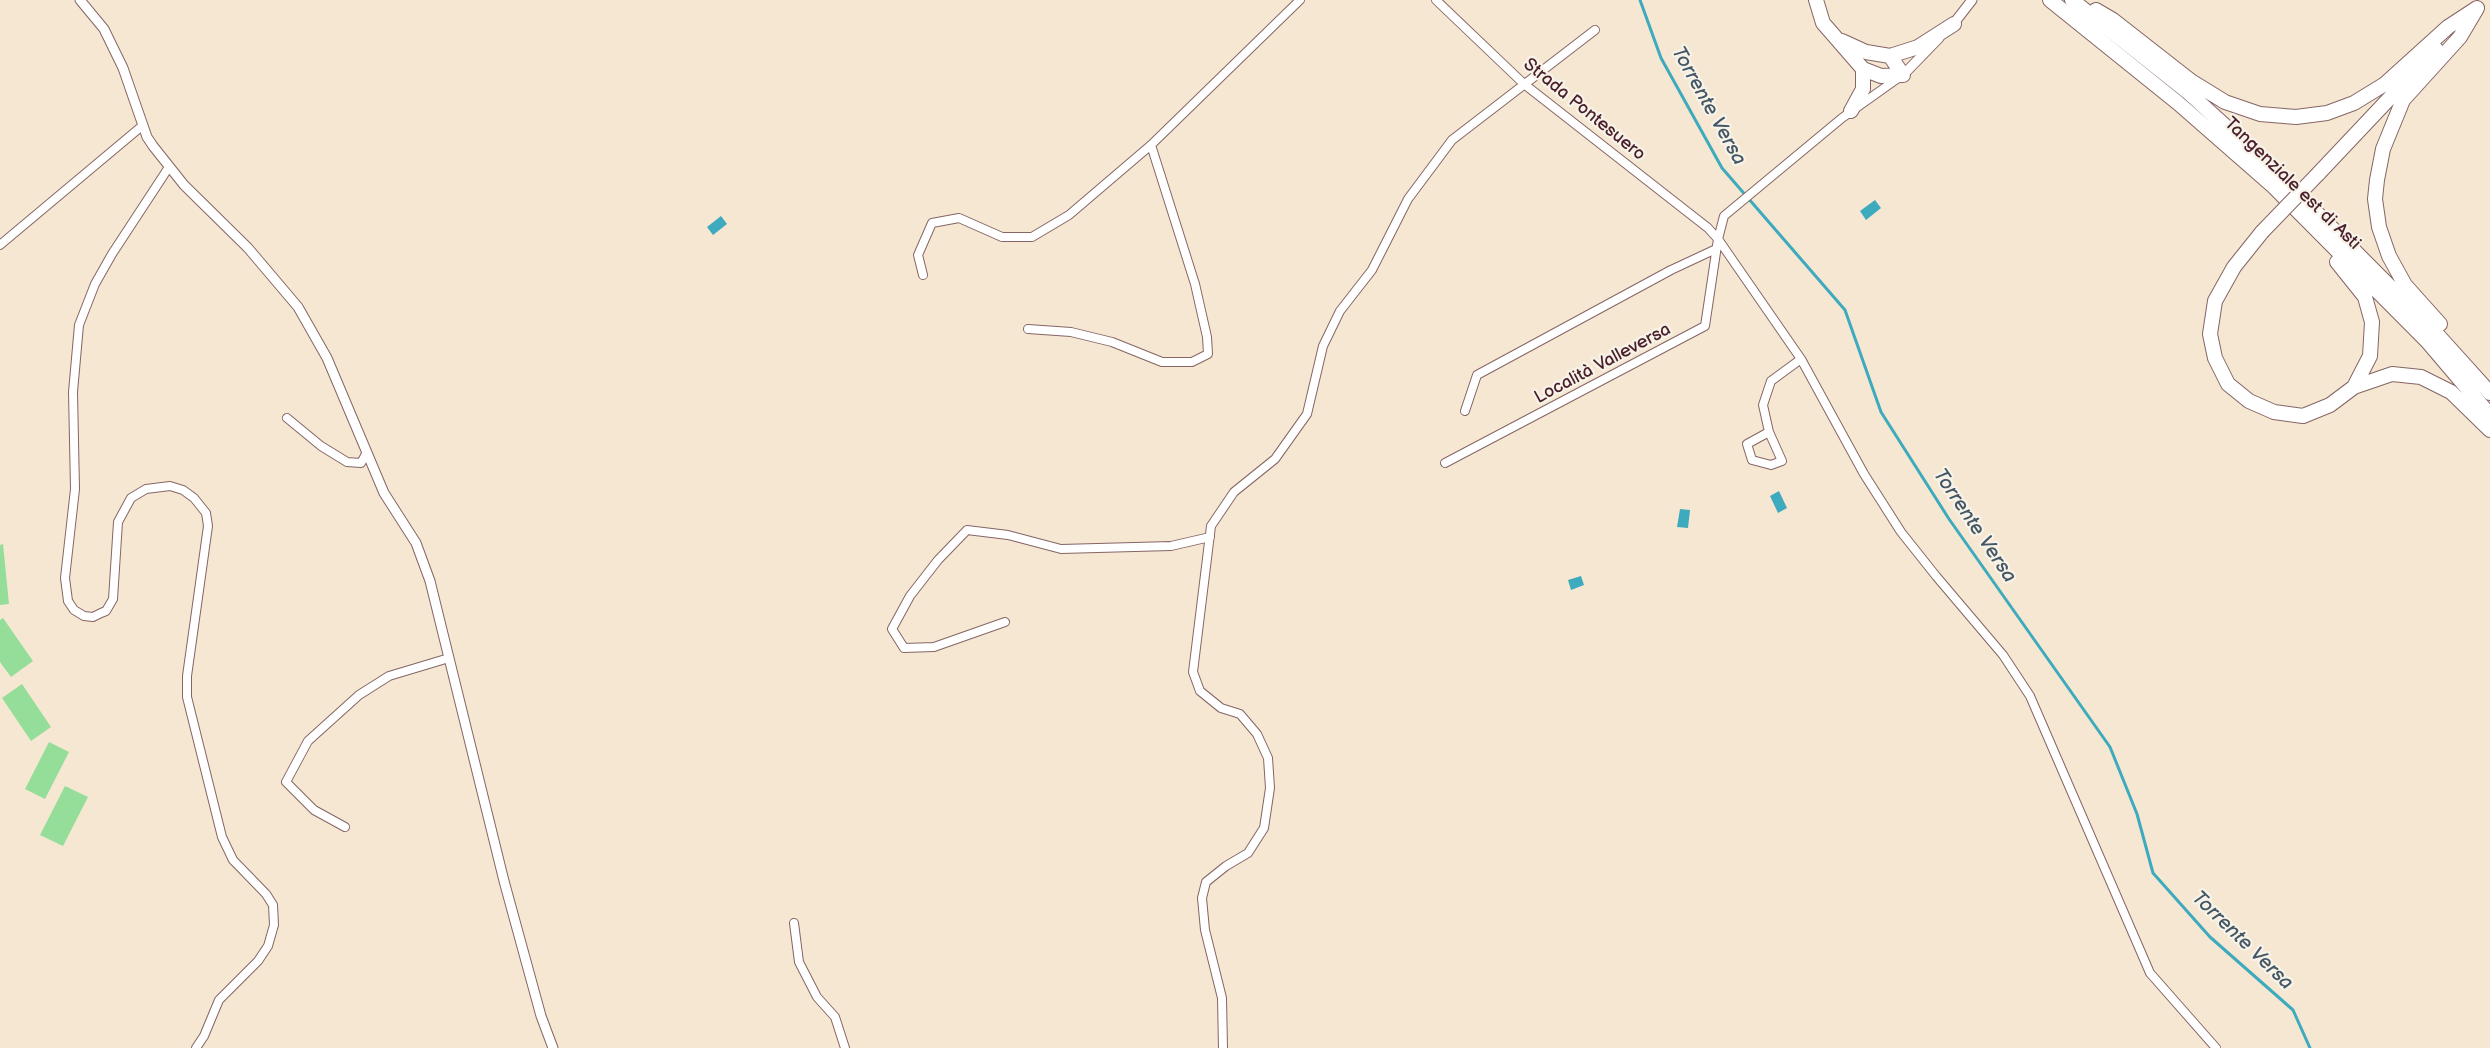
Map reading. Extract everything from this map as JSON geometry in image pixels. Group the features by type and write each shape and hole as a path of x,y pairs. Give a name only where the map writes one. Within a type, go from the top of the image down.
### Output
{"highway":[{"path":"1816,0 1823,23 1863,69 1881,76 1903,75"},
{"name":"Tangenziale est di Asti","path":"2050,0 2178,103 2274,188 2427,341 2490,415"},
{"path":"2074,0 2113,20 2191,81 2225,102 2260,114 2296,117 2327,113 2354,103 2385,84 2448,27 2481,4"},
{"name":"Tangenziale est di Asti","path":"2074,0 2189,93 2281,177 2435,332 2490,393"},
{"path":"2481,4 2262,232 2234,267 2216,302 2210,334 2215,358 2228,384 2249,401 2274,412 2303,416 2330,405 2354,387 2392,374 2421,377 2451,392 2490,430"},
{"path":"2481,4 2460,37 2403,100 2383,149 2375,199 2379,227 2389,256 2405,285 2490,381"},
{"path":"1837,39 1866,52 1890,56 1918,47 1954,24"},
{"path":"1890,56 1903,75"},
{"path":"1851,111 1863,89 1863,69"},
{"path":"2274,188 2297,223 2340,264 2365,297 2372,322 2370,356 2354,387"}],"street":[{"path":"80,0 104,29 123,68 142,126 153,146 184,185 248,248 298,307 327,358 384,493 416,543 424,561 509,898 547,1036 553,1048"},
{"path":"923,274 918,255 932,223 958,218 1002,237 1032,237 1069,215 1151,145 1300,0"},
{"name":"Strada Pontesuero","path":"1436,0 1524,84 1708,228 1718,239 1801,359 1864,474 1901,532 2003,654 2030,696 2150,973 2216,1048"},
{"path":"1851,111 1903,75 1954,24 1972,0"},
{"path":"1223,1048 1222,998 1205,930 1202,898 1206,882 1226,866 1248,853 1264,828 1270,788 1268,758 1257,734 1240,714 1221,708 1200,691 1193,672 1211,526 1234,492 1275,459 1307,414 1323,346 1340,311 1372,270 1408,199 1452,140 1595,30"},
{"name":"Località Valleversa","path":"1445,463 1705,326 1716,249 1724,216 1851,111"},
{"path":"0,245 142,126"},
{"path":"1028,330 1071,332 1112,342 1162,362 1192,362 1208,354 1207,337 1195,284 1151,145"},
{"path":"168,167 107,262 95,284 79,325 73,392 75,489 65,578 68,601 74,610 84,616 93,617 106,611 114,592 118,522 131,498 146,489 170,486 183,490 194,498 206,513 208,526 187,676 187,697 222,837 233,860 266,894 273,905 274,925 268,946 258,961 219,1000 204,1036 196,1048"},
{"path":"1465,411 1477,375 1671,270 1716,249"},
{"path":"1769,432 1747,444 1752,460 1771,465 1782,461 1769,432 1763,405 1772,381 1801,359"},
{"path":"287,418 321,446 347,462 361,463 366,454"},
{"path":"1005,622 934,647 904,648 892,629 917,587 938,560 968,530 1008,535 1061,549 1171,546 1210,537"},
{"path":"345,827 314,810 286,782 308,741 359,695 389,676 449,658"},
{"path":"794,923 799,962 817,997 835,1017 845,1048"}],"green space":[{"path":"3,544 9,604 0,605 0,545"},
{"path":"3,618 33,661 11,677 0,662 0,620"},
{"path":"22,684 51,727 31,741 2,698"},
{"path":"49,742 69,752 45,799 25,789"},
{"path":"65,786 88,797 63,846 40,835"}],"water":[{"path":"1875,200 1881,208 1866,220 1860,211"},
{"path":"721,216 727,224 713,235 707,227"},
{"path":"1779,491 1787,508 1778,513 1770,496"},
{"path":"1680,509 1690,510 1688,528 1677,527"},
{"path":"1581,576 1584,585 1571,590 1568,580"}],"waterway":[{"name":"Torrente Versa","path":"1640,0 1661,58 1722,168 1845,310 1881,412 1949,519 2110,747 2137,814 2153,873 2210,937 2293,1010 2310,1048"}]}
